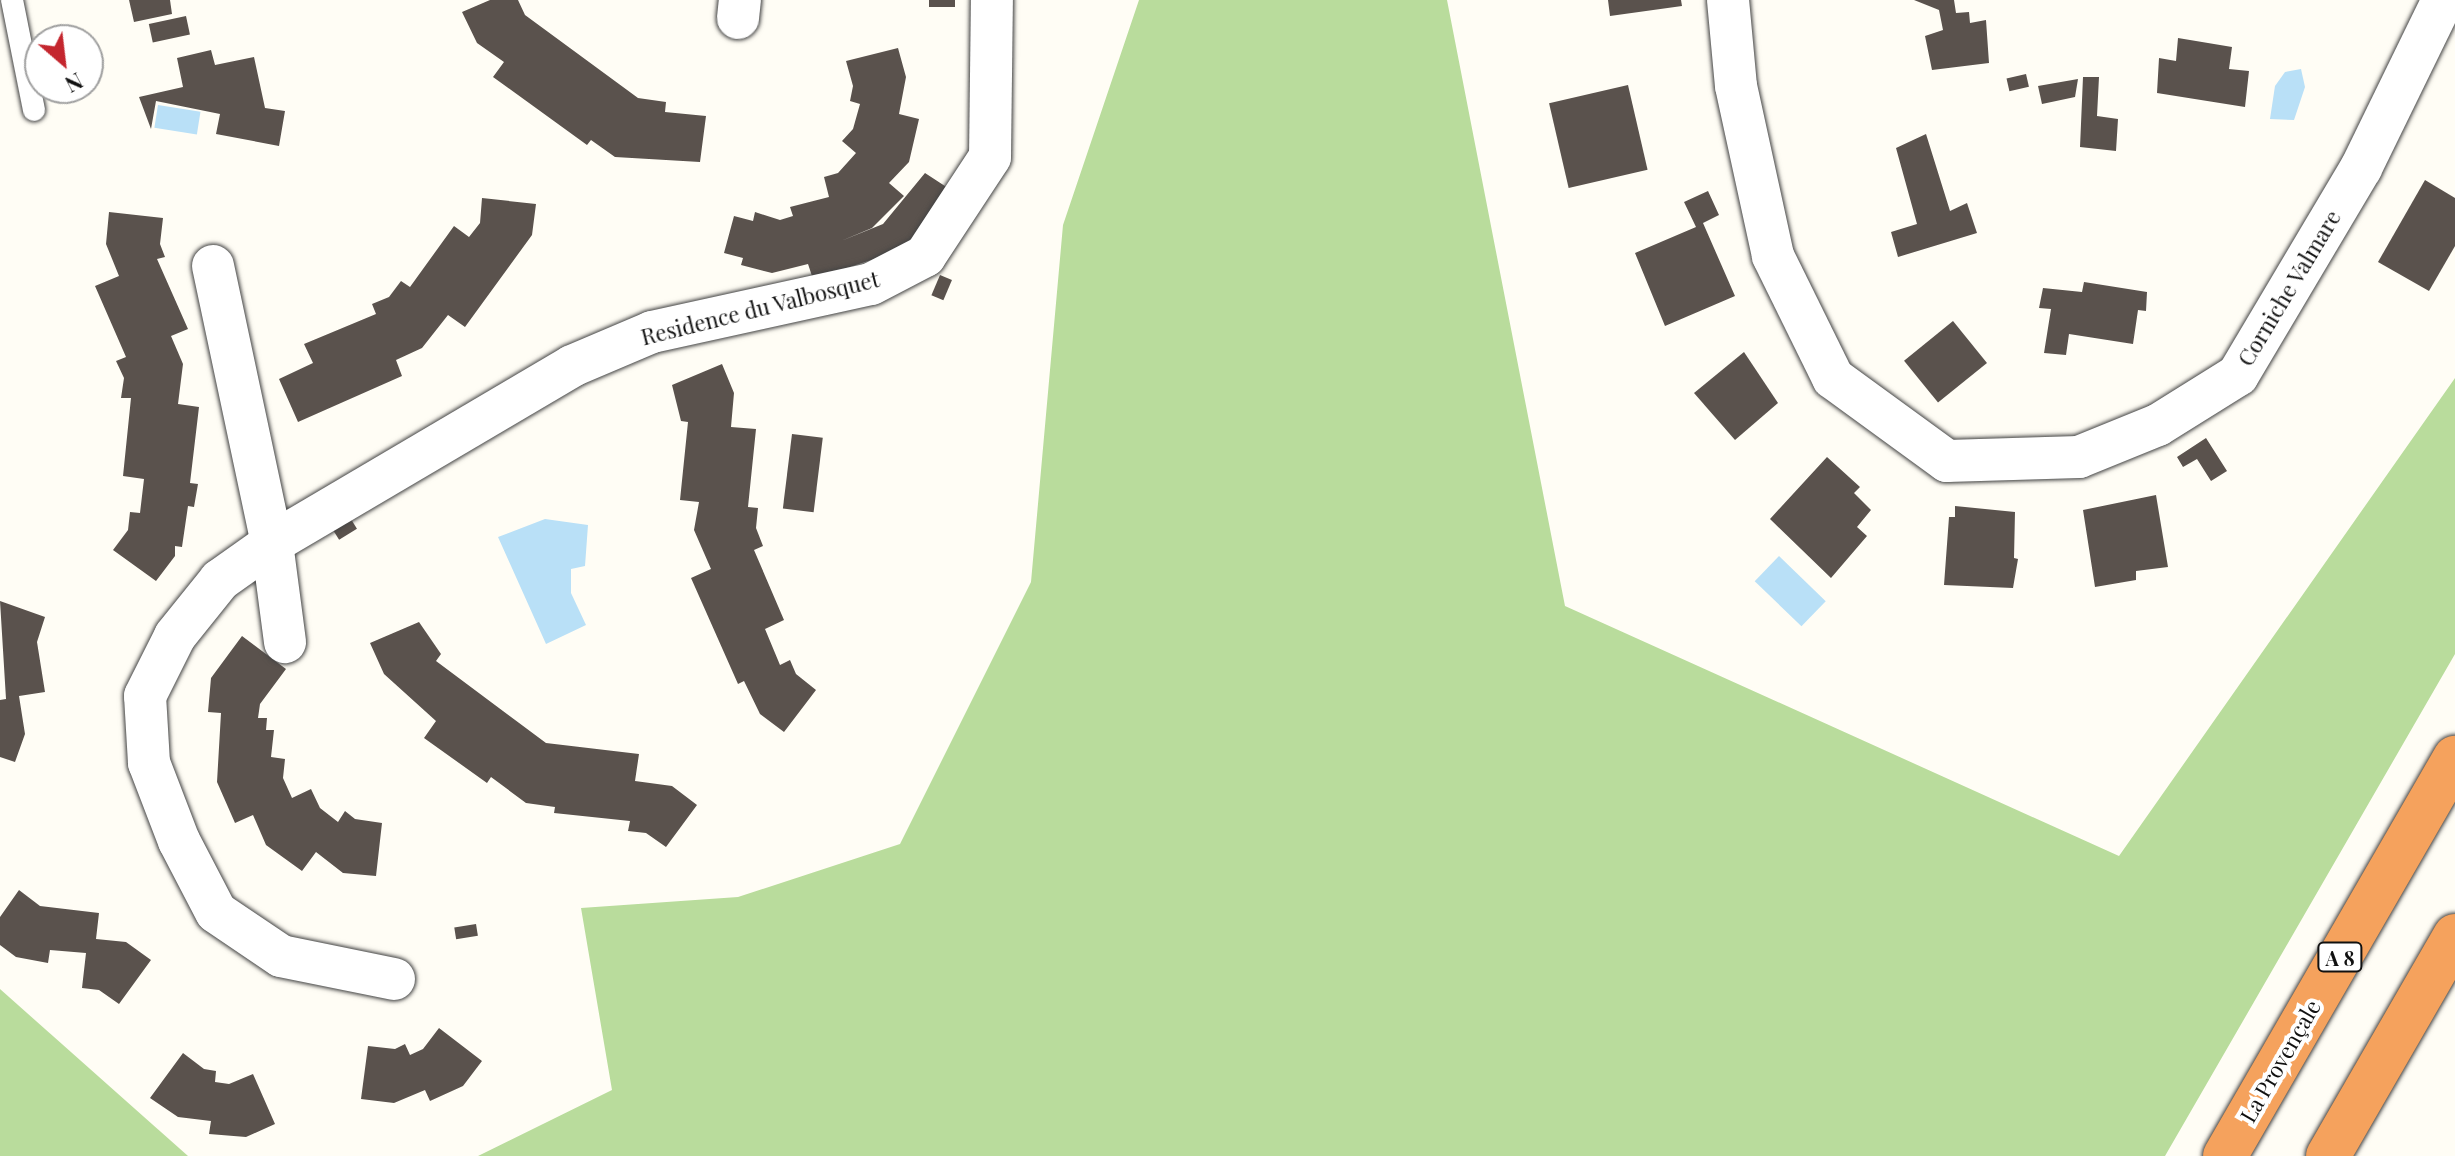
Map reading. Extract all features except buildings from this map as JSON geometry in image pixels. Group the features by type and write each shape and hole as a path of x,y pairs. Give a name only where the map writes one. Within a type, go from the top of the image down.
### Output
{"highway":[{"name":"La Provençale","path":"2225,1156 2455,758"},
{"path":"2328,1156 2455,936"}],"street":[{"name":"Residence du Valbosquet","path":"394,979 281,956 216,912 179,841 149,763 145,696 175,636 220,580 272,543 572,366 652,332 871,284 925,256 990,157 992,0"},
{"name":"Corniche Valmare","path":"1728,0 1736,86 1773,256 1833,378 1947,461 2079,457 2158,425 2238,375 2361,168 2443,0"},
{"path":"213,266 272,543 285,642"}],"lane":[{"path":"12,0 34,110"}],"green space":[{"path":"1139,0 1447,0 1565,606 2119,856 2455,378 2455,654 2165,1156 478,1156 612,1090 581,908 738,897 900,844 1031,582 1063,225"},
{"path":"0,989 188,1156 0,1156"}],"water":[{"path":"2301,69 2305,87 2294,120 2270,119 2275,86 2285,72"},
{"path":"158,105 200,112 197,134 154,128"},
{"path":"545,519 588,525 585,566 571,569 571,593 586,625 546,644 498,537"},
{"path":"1779,556 1826,601 1801,626 1755,581"}]}
